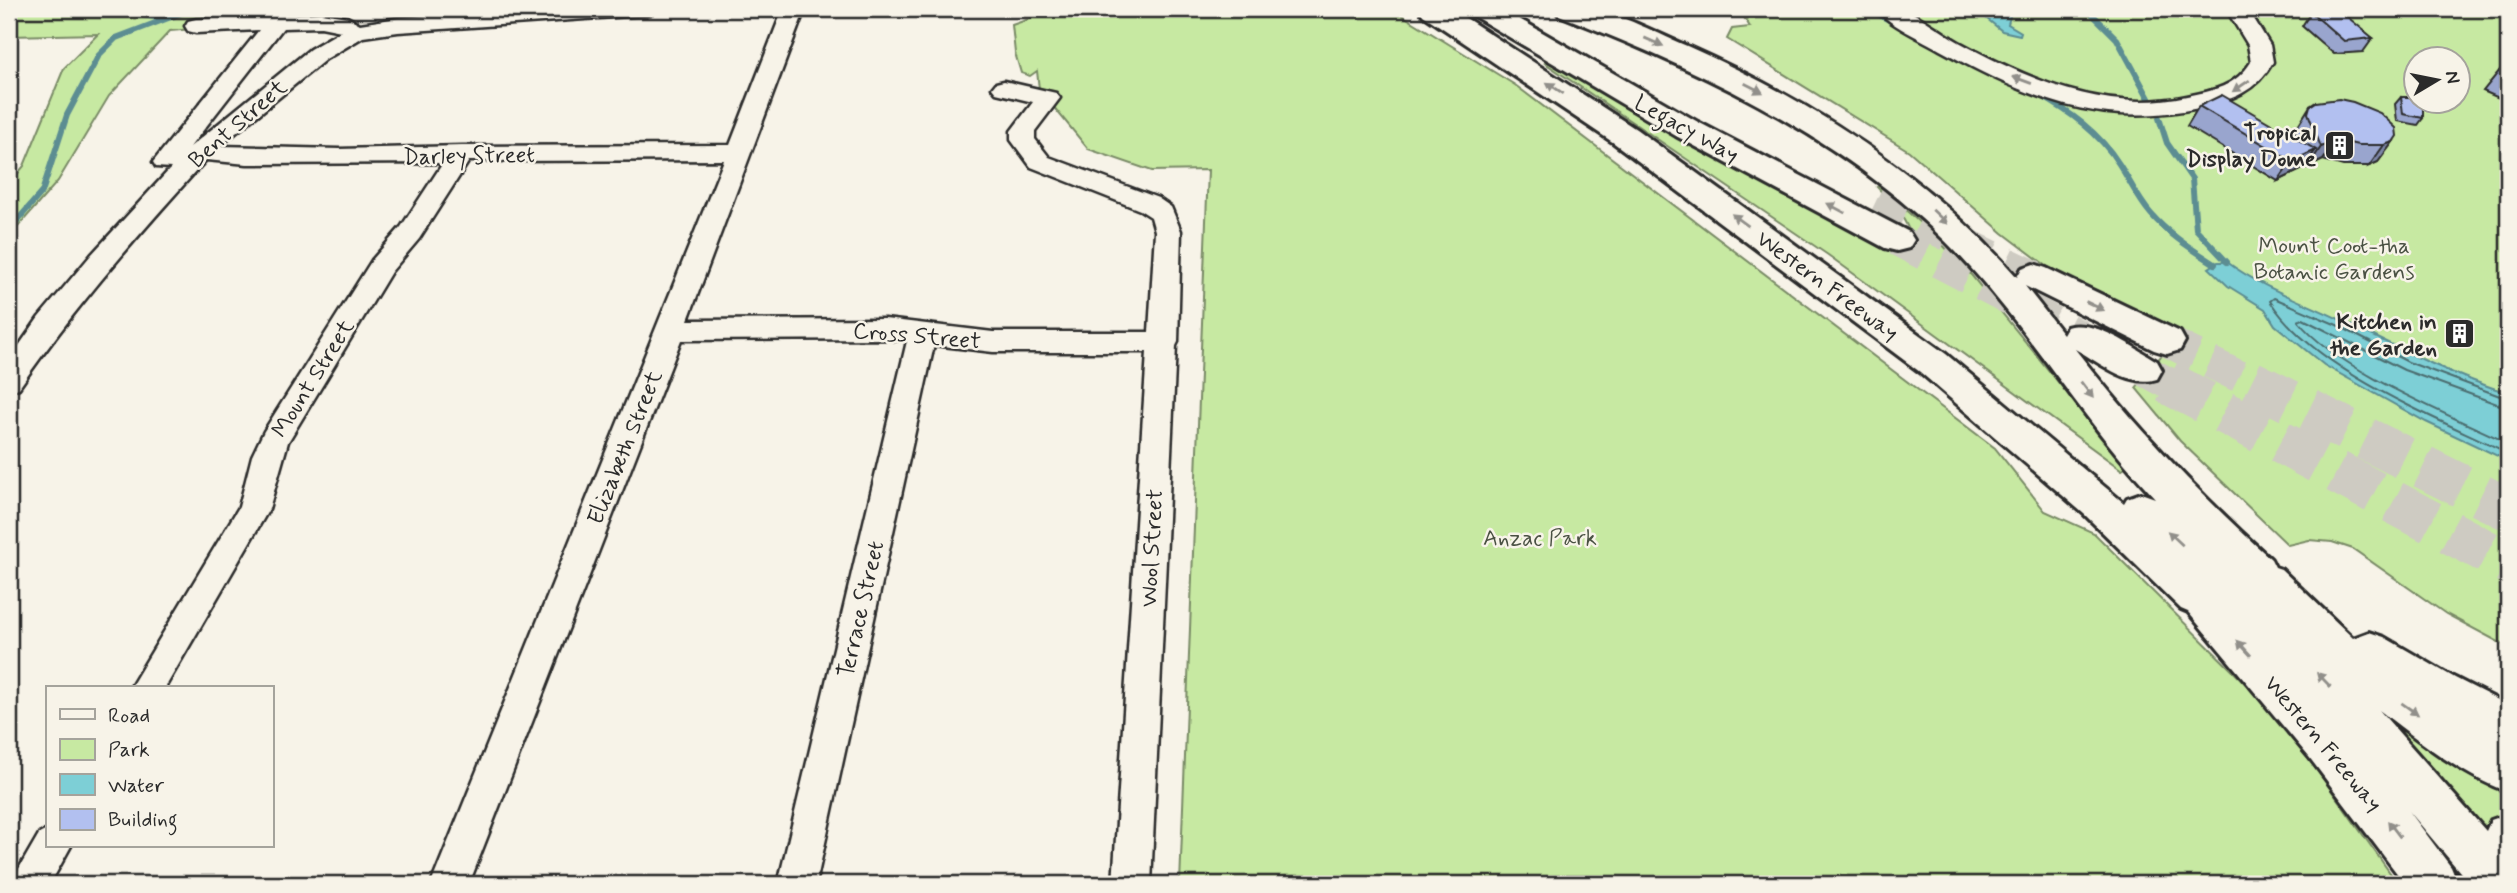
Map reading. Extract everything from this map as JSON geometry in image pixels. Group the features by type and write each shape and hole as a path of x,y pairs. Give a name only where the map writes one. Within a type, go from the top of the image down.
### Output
{"highway":[{"name":"Western Freeway","path":"1433,9 1625,136 1933,363 2035,425 2236,588 2431,723 2508,771"},
{"name":"Legacy Way","path":"1482,9 1687,129 1897,240"},
{"name":"Legacy Way","path":"1512,9 1709,117 1876,201"},
{"name":"Western Freeway","path":"1569,9 1652,41 1775,99 1854,147 1899,181 1981,257 2013,293 2141,458 2236,588 2306,718 2361,785 2434,884"},
{"path":"2034,276 2167,341"},
{"path":"2080,336 2144,370"},
{"path":"2236,588 2508,727"},
{"path":"2236,588 2339,695 2501,884"},
{"path":"2508,836 2503,855 2508,878"}],"street":[{"path":"196,26 328,20 357,31 398,24 643,9"},
{"name":"Elizabeth Street","path":"450,884 671,330 794,9"},
{"path":"1888,9 1933,38 2014,78 2089,102 2120,109 2147,110 2230,94 2255,77 2263,62 2259,45 2237,9"},
{"name":"Bent Street","path":"100,261 116,226 128,209 277,21"},
{"name":"Bent Street","path":"9,381 49,324 100,261 198,152 318,54 357,31"},
{"name":"Wool Street","path":"1004,88 1048,98 1023,131 1023,139 1040,162 1149,204 1162,213 1168,231 1164,342 1132,884"},
{"name":"Darley Street","path":"198,152 257,156 429,156 462,153 740,152"},
{"name":"Mount Street","path":"147,686 254,509 274,439 381,266 412,231 462,153"},
{"name":"Cross Street","path":"671,330 885,328 993,342 1164,342"},
{"name":"Terrace Street","path":"797,884 923,333"},
{"path":"29,884 51,848"}],"green space":[{"path":"9,9 209,9 193,29 170,31 109,96 58,181 9,237 9,184 24,166 64,68 98,34 9,36"},
{"name":"Anzac Park","path":"1031,9 1392,9 1515,85 1995,448 2045,511 2094,533 2279,717 2398,884 1180,884 1208,170 1152,171 1088,149 1039,89 1037,71 1030,76 1021,73 1015,53 1012,25 1032,18"},
{"name":"Mount Coot-tha Botanic Gardens","path":"1739,9 2508,9 2508,647 2446,614 2353,549 2332,542 2309,540 2288,545 2180,441 2136,388 2178,334 2048,267 2003,233 1909,151 1727,39 1732,29 1750,27"},
{"path":"1550,60 1683,137 1912,263 1913,241 1905,221 1877,187 1879,186 1968,271 2127,467 2122,470 1828,255 1545,63"},
{"path":"2201,544 2469,759 2508,782 2508,813 2497,820 2483,841"}],"water":[{"path":"1975,9 2012,9 2008,24 2021,32 2020,35 2002,31"},
{"path":"2218,262 2227,262 2268,287 2423,360 2508,393 2508,461 2426,422 2324,365 2275,325 2265,309 2228,286 2209,268"}],"building":[{"path":"2339,10 2373,38 2344,41 2311,12"},
{"path":"2222,95 2316,150 2292,161 2199,106"},
{"path":"2339,99 2380,113 2396,128 2397,136 2393,142 2384,145 2358,145 2337,140 2321,147 2308,113 2310,106 2316,102"}],"waterway":[{"path":"99,9 163,18"},
{"path":"9,230 42,192 67,115 99,55 116,38 192,9"},
{"path":"1869,9 1893,22"},
{"path":"2087,9 2117,39 2151,102"},
{"path":"2038,94 2093,133 2111,153 2158,222 2215,264"},
{"path":"2159,118 2167,143 2192,179 2196,229 2227,262"}],"tunnel":[{"path":"1876,201 2034,276"},
{"path":"1897,240 2080,336"},
{"path":"2167,341 2254,384"},
{"path":"2144,370 2170,384"},
{"path":"2167,382 2508,563"},
{"path":"2251,382 2508,509"}],"place":[{"name":"Tropical Display Dome","path":"2339,145"},
{"name":"Kitchen in the Garden","path":"2460,334"}]}
